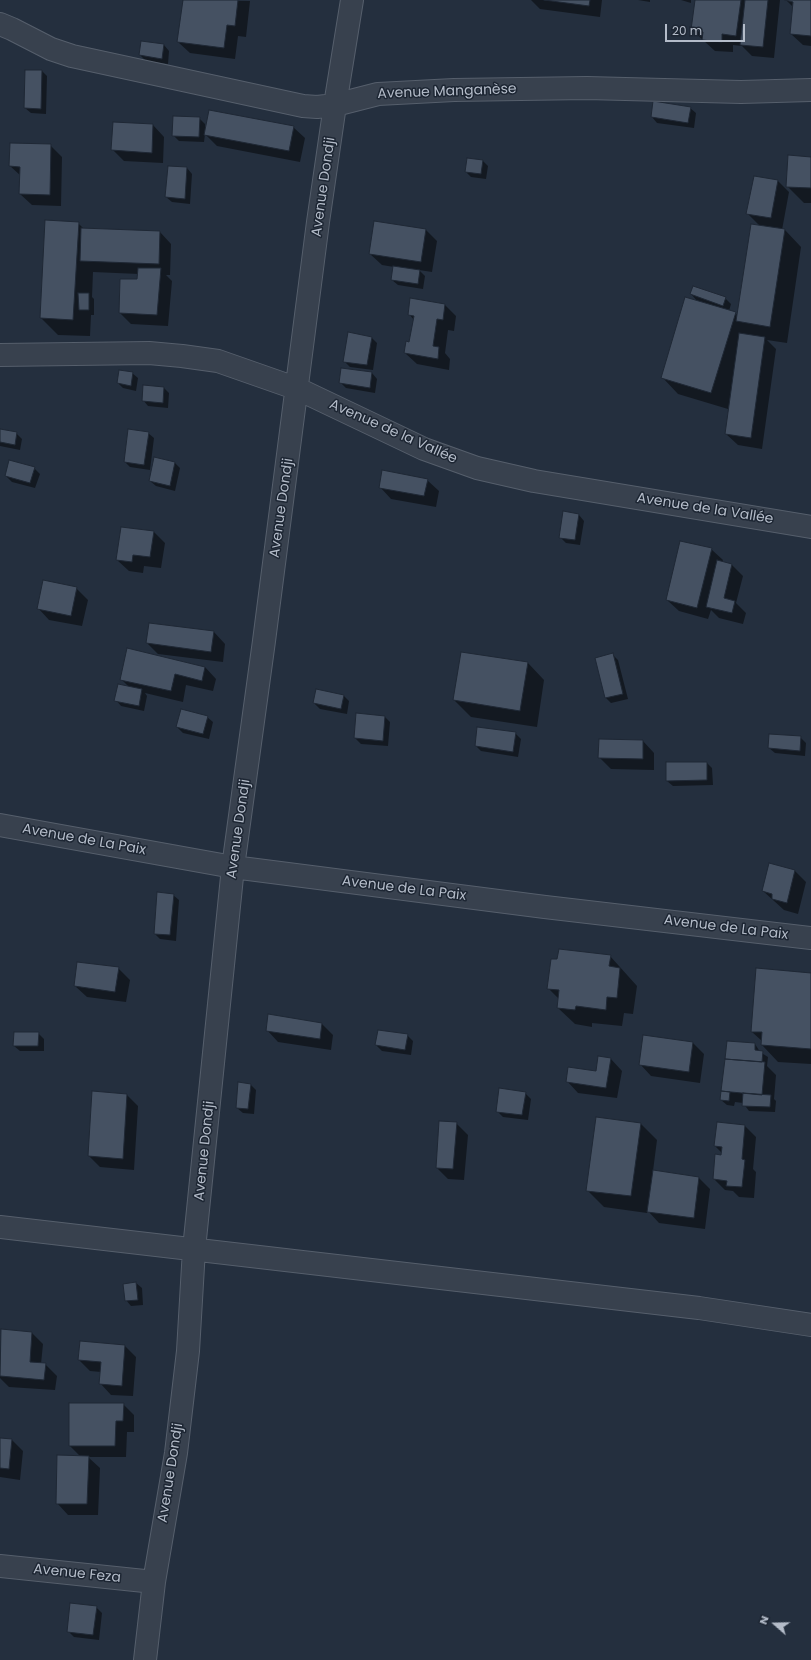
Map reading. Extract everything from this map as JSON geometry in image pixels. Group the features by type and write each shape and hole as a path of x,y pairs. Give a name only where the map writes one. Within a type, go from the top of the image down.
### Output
{"street":[{"name":"Avenue Dondji","path":"145,1660 154,1582 176,1452 188,1351 194,1249 233,867 335,105 352,0"},
{"name":"Avenue Manganèse","path":"0,24 51,50 72,56 294,105 317,107 335,105 367,95 454,90 587,88 741,92 811,90"},
{"name":"Avenue de la Vallée","path":"0,355 149,353 218,361 298,389 424,449 477,468 550,484 811,527"},
{"name":"Avenue de La Paix","path":"0,825 233,867 545,907 811,938"},
{"path":"0,1227 699,1308 811,1325"},
{"name":"Avenue Feza","path":"0,1566 154,1582"}],"building":[{"path":"183,0 238,0 235,26 227,25 224,48 177,42"},
{"path":"544,0 590,0 589,6"},
{"path":"695,0 741,0 736,36 722,34 722,42 702,40 703,32 691,30"},
{"path":"745,0 768,0 763,47 740,45"},
{"path":"785,0 811,0 811,36 790,34 793,2"},
{"path":"141,41 164,44 162,59 139,55"},
{"path":"25,70 42,70 41,109 24,108"},
{"path":"653,101 691,107 688,123 651,117"},
{"path":"209,110 294,126 289,151 204,135"},
{"path":"173,116 200,117 199,137 172,136"},
{"path":"113,122 153,124 152,153 111,150"},
{"path":"10,143 51,144 50,195 19,194 20,167 9,166"},
{"path":"788,155 811,157 811,188 786,187"},
{"path":"467,158 483,160 481,174 465,172"},
{"path":"168,166 187,167 185,199 165,197"},
{"path":"754,176 778,180 771,218 746,214"},
{"path":"45,220 79,222 73,320 40,318"},
{"path":"374,221 426,229 421,262 369,254"},
{"path":"751,224 785,229 770,327 736,321"},
{"path":"81,228 160,231 159,264 80,261"},
{"path":"393,266 420,270 418,284 391,280"},
{"path":"138,268 161,268 157,315 119,313 120,279 137,279"},
{"path":"693,286 726,297 723,306 690,294"},
{"path":"78,293 89,293 89,310 79,310"},
{"path":"685,297 736,312 711,393 661,378"},
{"path":"410,298 445,304 443,320 437,319 433,346 439,347 438,359 404,353 406,341 409,342 414,316 408,315"},
{"path":"348,332 372,337 367,365 343,362"},
{"path":"739,333 765,337 751,438 725,434"},
{"path":"341,368 372,372 370,388 339,383"},
{"path":"119,370 133,372 131,386 117,383"},
{"path":"143,385 164,387 163,403 142,401"},
{"path":"0,429 17,432 15,445 0,442"},
{"path":"128,429 149,432 144,465 124,462"},
{"path":"154,457 175,462 170,486 149,481"},
{"path":"9,460 35,467 30,483 5,476"},
{"path":"382,470 428,479 424,496 379,488"},
{"path":"563,511 579,514 575,540 559,538"},
{"path":"121,527 154,531 150,557 133,555 132,562 116,560"},
{"path":"680,541 712,548 697,608 666,600"},
{"path":"717,560 732,564 724,598 735,601 732,613 706,607"},
{"path":"43,580 77,587 71,616 37,609"},
{"path":"149,623 214,631 211,652 146,643"},
{"path":"127,648 205,667 202,681 175,674 171,691 120,680"},
{"path":"461,652 528,662 520,711 453,700"},
{"path":"613,653 623,694 605,698 595,658"},
{"path":"118,684 142,689 139,706 114,701"},
{"path":"316,689 344,695 341,709 313,703"},
{"path":"181,709 208,716 203,734 176,727"},
{"path":"356,713 385,716 383,741 354,738"},
{"path":"477,727 516,732 513,752 475,746"},
{"path":"769,734 801,736 800,751 768,748"},
{"path":"599,739 643,740 643,759 598,758"},
{"path":"666,762 707,762 707,780 666,781"},
{"path":"769,863 795,870 787,903 772,899 772,894 762,891"},
{"path":"157,892 174,894 170,935 154,934"},
{"path":"559,949 611,955 609,966 620,968 617,998 607,997 606,1010 576,1006 575,1010 557,1008 559,990 547,989 551,959 557,959"},
{"path":"77,962 119,967 115,992 74,986"},
{"path":"756,968 811,973 811,1049 761,1045 762,1032 751,1032"},
{"path":"268,1014 322,1023 320,1039 266,1031"},
{"path":"378,1030 408,1034 405,1050 375,1045"},
{"path":"14,1032 39,1032 38,1046 13,1046"},
{"path":"643,1035 693,1042 689,1072 639,1065"},
{"path":"727,1041 755,1043 755,1050 763,1051 762,1062 725,1059"},
{"path":"598,1056 611,1058 606,1088 566,1082 568,1067 596,1071"},
{"path":"725,1059 765,1062 762,1095 721,1091"},
{"path":"238,1082 251,1084 248,1109 236,1108"},
{"path":"499,1088 526,1092 522,1115 496,1112"},
{"path":"92,1091 127,1094 123,1159 88,1156"},
{"path":"721,1091 730,1092 729,1101 720,1100"},
{"path":"743,1093 771,1095 770,1107 742,1106"},
{"path":"596,1117 641,1123 631,1196 586,1191"},
{"path":"439,1121 457,1122 453,1169 436,1168"},
{"path":"717,1122 745,1125 742,1159 745,1160 742,1187 726,1186 727,1181 713,1179 715,1154 721,1155 722,1147 714,1146"},
{"path":"653,1170 699,1177 694,1218 647,1212"},
{"path":"136,1282 138,1300 125,1301 123,1284"},
{"path":"1,1329 32,1332 30,1362 46,1363 44,1380 0,1376"},
{"path":"80,1341 125,1345 122,1386 99,1384 101,1362 78,1360"},
{"path":"69,1403 124,1403 123,1421 116,1421 115,1446 69,1446"},
{"path":"0,1438 12,1439 9,1469 0,1468"},
{"path":"57,1455 89,1456 87,1504 56,1504"},
{"path":"70,1603 97,1606 93,1635 67,1632"}]}
